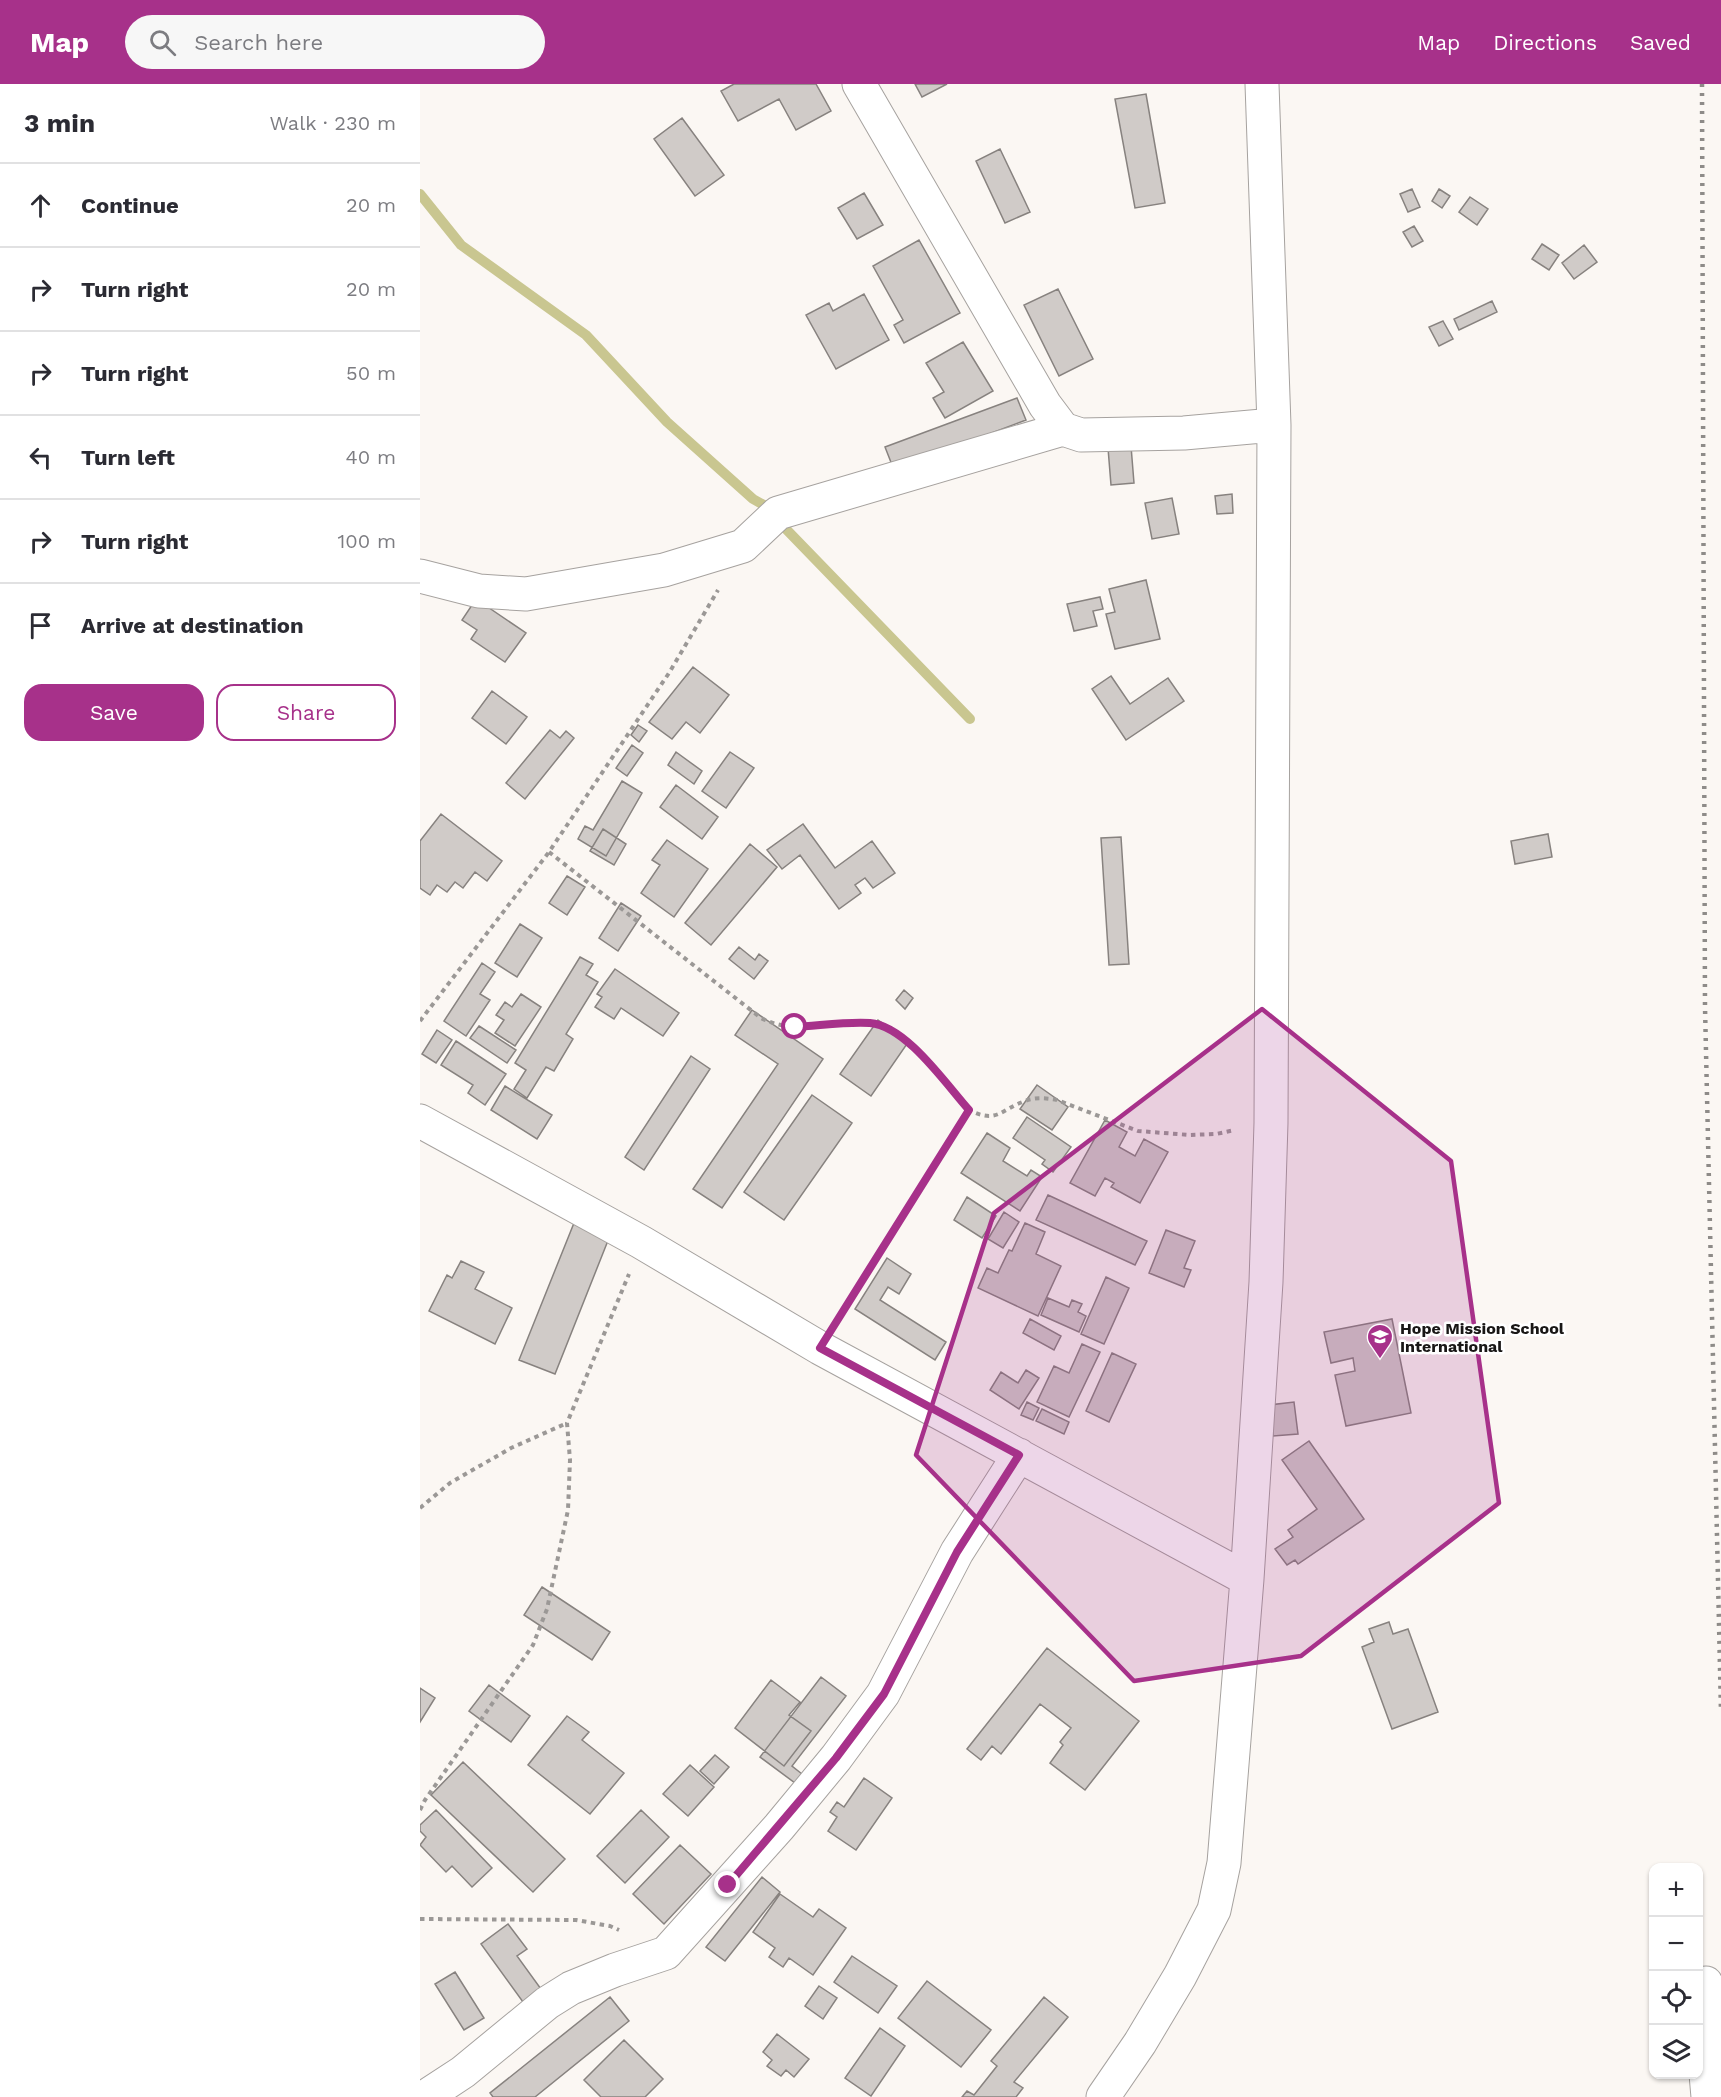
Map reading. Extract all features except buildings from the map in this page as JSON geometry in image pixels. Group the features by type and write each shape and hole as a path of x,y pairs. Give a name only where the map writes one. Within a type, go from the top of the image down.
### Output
{"street":[{"path":"859,84 1045,405 1063,429 1081,435 1092,435 1184,433 1274,425"},
{"path":"1103,2097 1140,2043 1180,1976 1214,1910 1224,1863 1247,1579 1266,1282 1271,1123 1274,425 1262,84"},
{"path":"420,576 479,591 526,594 664,570 743,546 778,513 1063,429"},
{"path":"420,1121 641,1242 820,1348 1247,1579"},
{"path":"425,2097 463,2072 547,2003 572,1988 615,1970 666,1953 779,1827 836,1758 884,1694 957,1552 1019,1455"},
{"path":"1706,1983 1708,2097"}],"path":[{"path":"420,1021 549,852 669,673 743,546"},
{"path":"549,852 761,1018 782,1026 869,1023 883,1026 907,1040 969,1110 989,1118 1025,1101 1046,1098 1057,1100 1131,1130 1190,1135 1216,1134 1271,1123"},
{"path":"820,1348 969,1110"},
{"path":"420,1810 533,1646 540,1629 547,1609 567,1510 570,1460 567,1423 641,1242"},
{"path":"420,1508 450,1483 511,1448 567,1423"},
{"path":"420,1919 576,1920 610,1926 666,1953"}],"highlighted area":[{"path":"1262,1009 1451,1161 1499,1503 1301,1656 1134,1681 916,1455 994,1213"}],"waterway":[{"path":"420,194 461,245 586,335 667,422 753,499 778,513 784,527 970,719"}],"railway":[{"path":"1702,84 1705,1007 1721,1712"}],"place":[{"name":"Hope Mission School International","path":"1380,1360"}],"route":[{"path":"728,1885 836,1758 884,1694 957,1552 1019,1455 820,1348 969,1110 907,1040 898,1033 869,1023 795,1027"}]}
